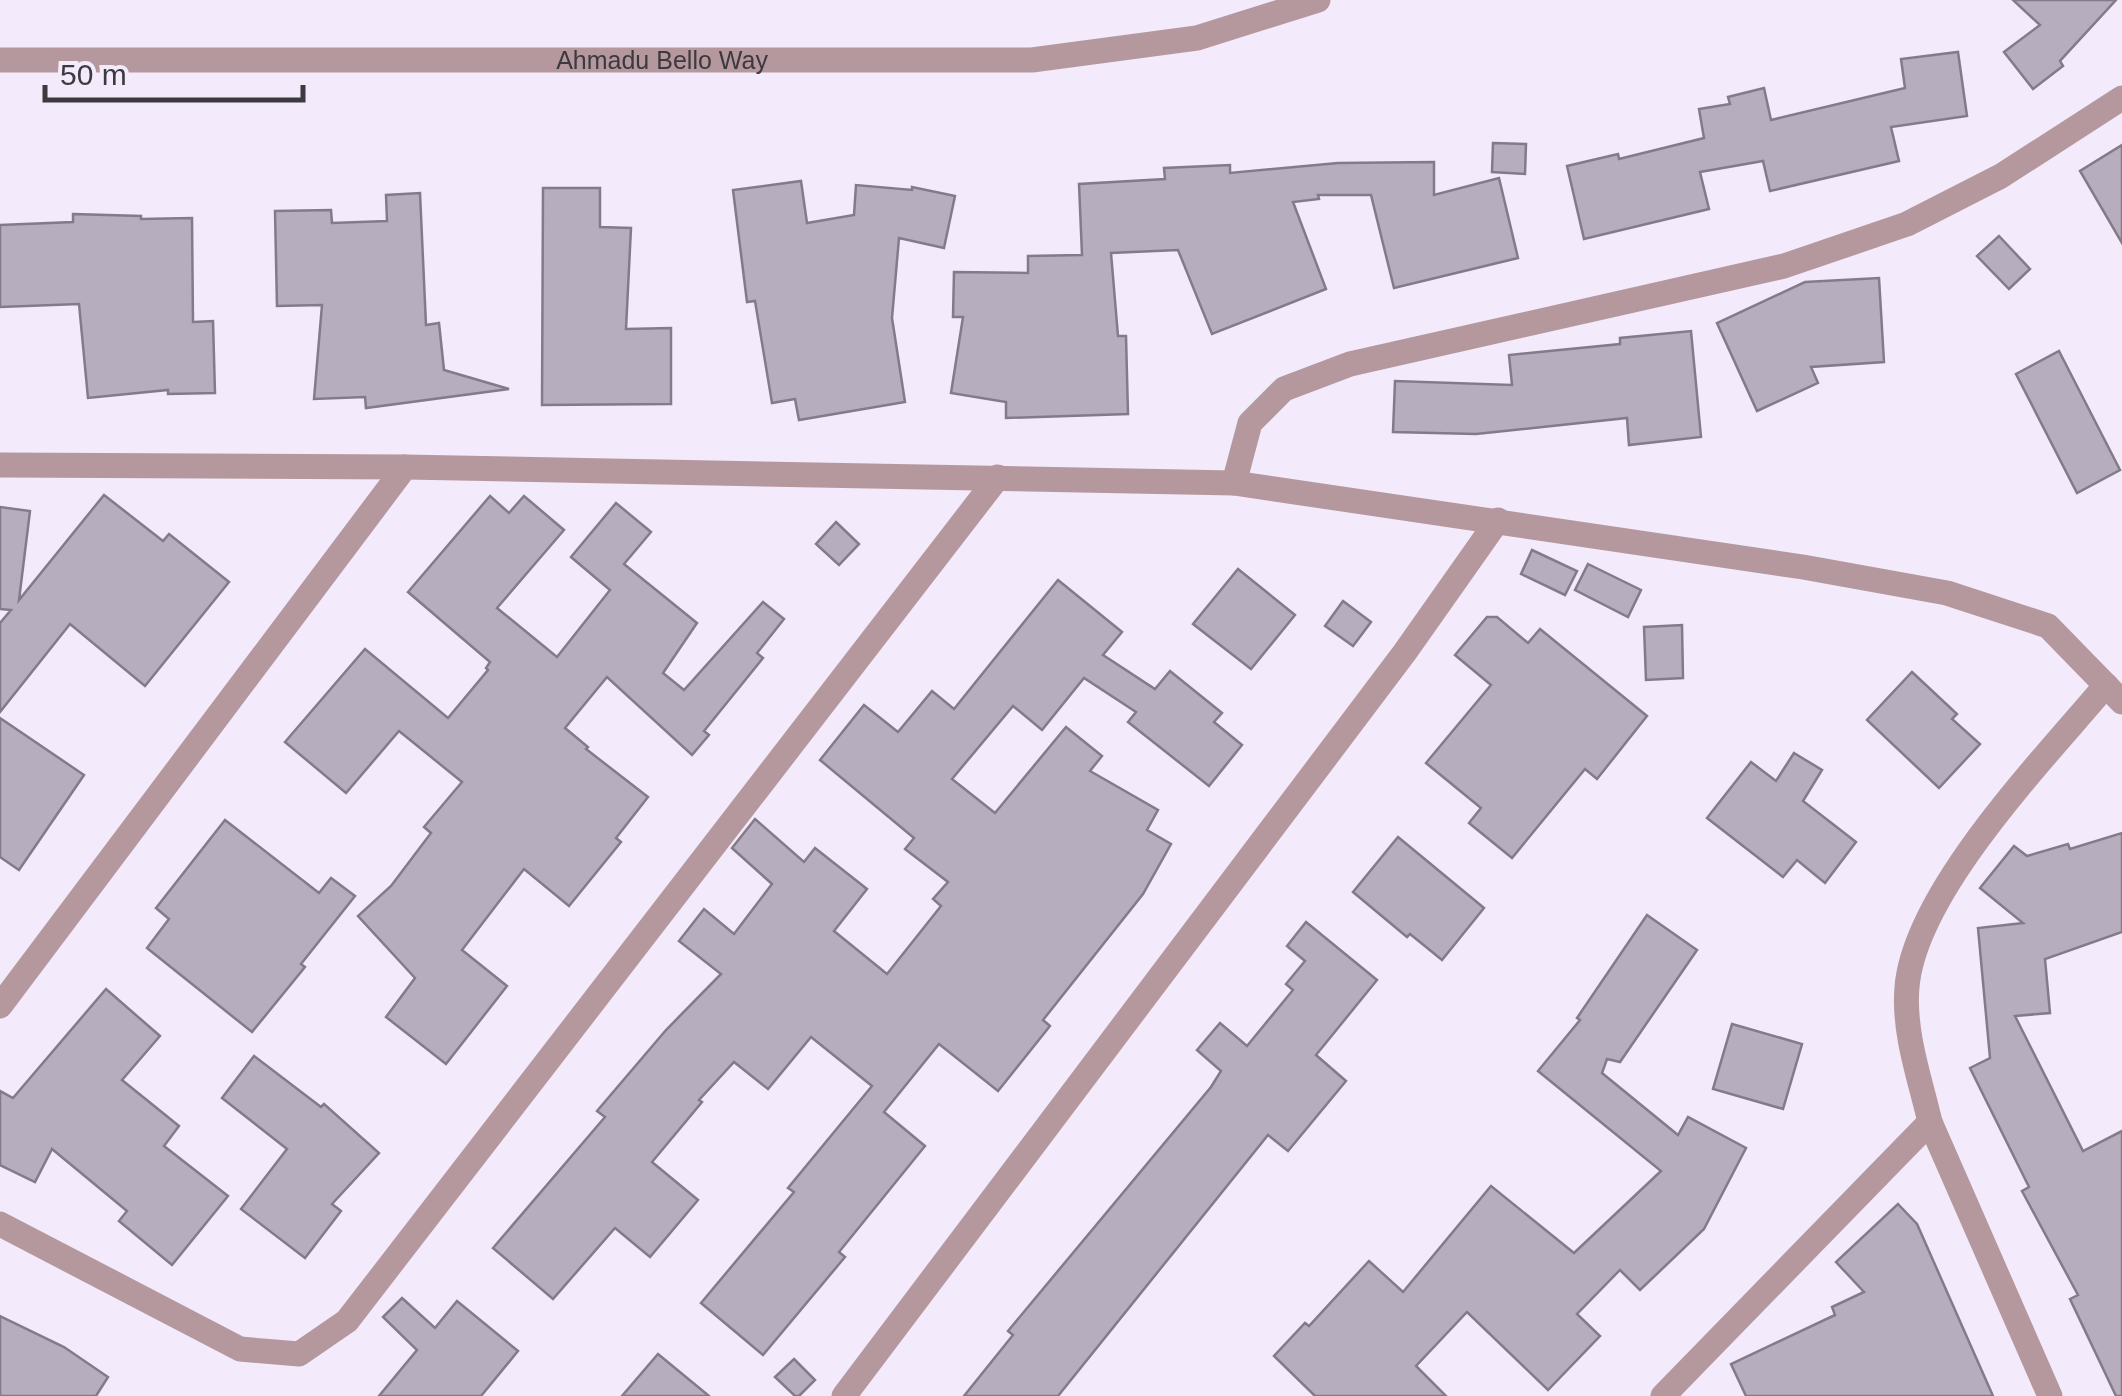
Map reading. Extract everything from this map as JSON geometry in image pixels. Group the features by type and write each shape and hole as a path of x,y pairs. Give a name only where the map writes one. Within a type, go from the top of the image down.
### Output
{"street":[{"name":"Ahmadu Bello Way","path":"0,60 1032,60 1197,38 1318,0"},
{"path":"1234,483 1250,423 1284,389 1350,364 1784,266 1908,224 2001,176 2122,98"},
{"path":"0,466 405,467 1234,483 1498,520 1947,593 2048,626 2114,693 1980,834 1922,931 1907,986 1909,1032 1930,1122 2050,1396"},
{"path":"0,1006 405,467"},
{"path":"0,1224 240,1349 299,1354 346,1321 998,478"},
{"path":"844,1396 1405,652 1498,520"},
{"path":"1675,1391 1930,1122"}],"building":[{"path":"2013,0 2116,0 2060,61 2063,66 2033,89 2004,52 2040,25"},
{"path":"1958,52 1967,116 1891,127 1899,161 1770,191 1763,161 1700,172 1709,209 1584,239 1567,166 1618,154 1619,159 1704,138 1699,109 1730,104 1728,97 1764,88 1771,120 1905,88 1901,59"},
{"path":"1493,143 1526,144 1525,174 1492,172"},
{"path":"2122,145 2122,243 2080,171"},
{"path":"1434,162 1434,195 1499,178 1518,258 1394,288 1371,195 1318,195 1319,199 1293,202 1326,289 1212,334 1178,250 1111,253 1118,336 1126,336 1128,414 1006,418 1006,402 951,393 963,317 953,317 954,272 1028,273 1028,256 1082,255 1079,184 1165,179 1164,168 1230,165 1230,173 1338,163"},
{"path":"801,181 807,223 854,215 856,185 912,187 955,196 944,248 899,238 892,318 905,402 799,420 795,399 772,403 755,301 747,302 733,190"},
{"path":"543,188 600,188 600,227 631,228 626,329 671,328 671,404 542,405"},
{"path":"420,193 426,325 439,323 444,370 509,389 366,408 365,397 314,399 322,305 277,306 275,211 331,210 332,223 387,221 386,195"},
{"path":"73,214 192,218 193,322 213,321 215,393 168,394 168,390 88,398 79,304 0,307 0,225 73,222"},
{"path":"1999,236 2030,269 2009,289 1977,256"},
{"path":"1879,278 1884,362 1811,367 1818,383 1757,411 1717,323 1805,282"},
{"path":"1691,331 1701,437 1629,445 1627,418 1476,434 1393,432 1395,381 1512,385 1509,355 1620,344 1620,338"},
{"path":"2059,351 2120,470 2077,493 2016,374"},
{"path":"104,495 163,541 169,534 229,582 145,686 70,624 0,712 0,623 11,610 0,609 0,507 30,511 19,600"},
{"path":"490,496 509,513 524,496 564,530 497,608 557,657 610,590 571,557 616,503 651,532 624,564 697,623 663,673 684,690 763,602 784,619 757,653 763,658 704,731 709,735 692,755 607,677 565,728 648,797 616,838 621,842 569,906 524,869 462,950 507,986 446,1064 386,1017 415,978 358,916 391,886 431,833 424,827 462,782 399,731 346,793 285,742 365,649 448,718 488,670 490,662 408,592"},
{"path":"836,522 859,544 839,565 816,544"},
{"path":"1532,550 1577,571 1565,595 1521,574"},
{"path":"1588,564 1641,590 1628,617 1575,590"},
{"path":"1238,569 1295,615 1251,669 1193,624"},
{"path":"1058,580 1122,632 1103,655 1155,689 1170,671 1222,713 1214,722 1242,745 1209,786 1128,722 1136,712 1084,678 1042,730 1013,706 952,779 995,813 1066,727 1102,756 1090,771 1158,810 1147,830 1171,844 1143,894 1043,1020 1050,1026 998,1091 939,1044 884,1112 925,1146 839,1252 845,1257 763,1355 701,1303 794,1192 788,1188 872,1086 811,1037 768,1089 734,1062 652,1162 698,1200 650,1257 615,1228 553,1299 493,1248 605,1117 597,1111 666,1030 721,974 679,941 704,909 734,934 772,884 732,848 755,819 804,862 815,848 867,889 834,931 887,974 941,906 933,899 948,882 905,849 914,838 820,760 864,705 898,732 932,691 954,709"},
{"path":"1343,601 1371,622 1353,646 1325,626"},
{"path":"1487,617 1497,617 1528,643 1540,629 1647,716 1597,779 1585,769 1512,858 1469,823 1481,808 1426,763 1491,685 1455,655"},
{"path":"1682,625 1683,678 1646,680 1644,627"},
{"path":"1912,672 1957,714 1952,719 1980,744 1939,788 1867,720"},
{"path":"0,718 84,775 19,870 0,857"},
{"path":"1794,753 1822,770 1803,801 1856,842 1825,883 1797,860 1783,877 1707,818 1751,762 1776,781"},
{"path":"225,820 319,893 331,878 355,896 301,964 305,967 252,1032 147,948 169,919 156,908"},
{"path":"2122,833 2122,932 2045,959 2050,1013 2015,1016 2083,1151 2122,1131 2122,1396 2116,1396 2070,1299 2078,1295 2022,1191 2029,1187 1970,1068 1990,1058 1978,928 2023,923 1980,888 2014,846 2027,856 2068,844 2070,849"},
{"path":"1398,837 1484,908 1442,960 1353,892"},
{"path":"1647,915 1697,950 1620,1062 1607,1059 1602,1073 1678,1135 1688,1117 1746,1148 1704,1229 1640,1290 1620,1270 1577,1314 1600,1336 1548,1390 1467,1312 1416,1366 1446,1396 1315,1396 1274,1356 1305,1323 1309,1326 1369,1261 1403,1292 1491,1186 1574,1253 1661,1171 1538,1071 1580,1020 1577,1018"},
{"path":"1306,922 1377,980 1316,1055 1346,1081 1288,1151 1268,1135 1058,1396 964,1396 1013,1335 1008,1331 1211,1087 1221,1071 1197,1050 1220,1023 1247,1046 1293,990 1286,984 1305,961 1287,946"},
{"path":"106,989 160,1036 122,1080 179,1126 164,1146 228,1196 172,1265 119,1221 127,1211 52,1149 35,1182 0,1165 0,1091 13,1098"},
{"path":"1732,1024 1802,1044 1783,1109 1713,1089"},
{"path":"254,1056 321,1107 324,1104 379,1153 332,1204 341,1211 305,1258 241,1209 287,1149 222,1098"},
{"path":"1898,1204 1917,1224 1993,1396 1746,1396 1731,1364 1835,1315 1832,1307 1864,1292 1836,1262"},
{"path":"402,1298 435,1328 457,1301 518,1351 481,1396 379,1396 417,1350 383,1317"},
{"path":"0,1316 64,1347 108,1377 96,1396 0,1396"},
{"path":"658,1354 709,1396 622,1396"},
{"path":"794,1359 815,1380 799,1396 775,1377"}]}
